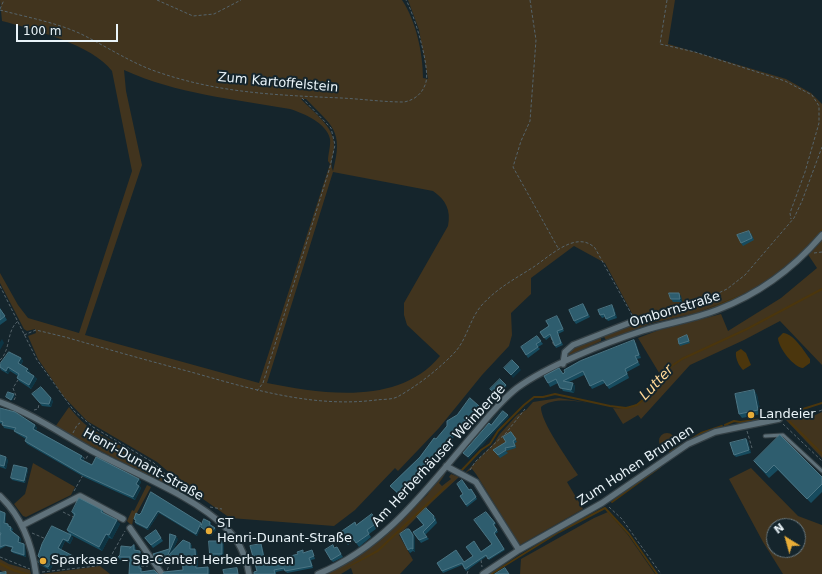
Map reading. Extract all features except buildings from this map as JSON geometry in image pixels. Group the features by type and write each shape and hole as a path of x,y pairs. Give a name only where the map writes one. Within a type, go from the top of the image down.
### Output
{"street":[{"name":"Ombornstraße","path":"562,364 642,331 716,311 746,297 769,284 795,264 822,235"},
{"path":"562,364 565,352 573,345 634,321"},
{"name":"Am Herberhäuser Weinberge","path":"318,574 344,562 376,540 396,522 510,393 532,379 562,364"},
{"name":"Henri-Dunant-Straße","path":"0,402 11,406 178,496 220,523 239,545 249,574"},
{"name":"Zum Hohen Brunnen","path":"483,574 519,550 602,502 688,444 715,432 779,419"},
{"path":"446,466 478,484 519,550"},
{"path":"0,496 14,512 26,532 36,573"},
{"path":"22,525 80,496 123,519"},
{"path":"128,528 163,574"}],"lane":[{"path":"765,436 783,435 822,471"}],"path":[{"path":"0,10 4,0"},
{"path":"158,0 193,16 214,14 241,0"},
{"name":"Zum Kartoffelstein","path":"0,10 64,27 146,67 202,85 244,92 301,97 399,102 410,101 418,96 426,82 426,67 418,31 406,0"},
{"path":"530,0 536,40 530,121 521,141 513,167 558,249"},
{"path":"667,0 660,44 695,52 785,81 812,95 819,106 819,123 805,172 790,213 791,220"},
{"path":"257,391 263,383 330,167 335,145 331,128 301,97"},
{"path":"24,335 36,330 257,391 310,400 352,402 398,397 426,378 457,350 480,307 498,288 532,268 558,249 577,242 591,244 601,258 629,306 634,321 697,302 730,287 748,272 791,220 802,201 822,147"},
{"path":"0,286 44,372 65,400 83,420 154,463 185,493"},
{"path":"0,360 4,357 13,326 18,321"},
{"path":"551,334 554,346 558,344"},
{"path":"11,406 16,396 13,388 19,378"},
{"path":"466,476 475,462 502,438 525,409"},
{"path":"779,419 804,416 822,410"},
{"path":"779,419 822,461"},
{"path":"70,439 80,423"},
{"path":"746,425 752,448"},
{"path":"80,455 86,459 89,454 93,456"},
{"path":"76,487 84,473"},
{"path":"602,502 622,519 661,574"},
{"path":"56,508 80,521"},
{"path":"0,557 36,573 97,566 111,556 128,528"},
{"path":"26,532 31,532 50,542"},
{"path":"163,574 167,572 169,565 167,563"},
{"path":"467,574 470,569 469,567"}],"shaded area":[{"path":"0,0 402,0 415,27 418,38 422,58 423,78 428,79 419,30 408,0 675,0 668,44 786,79 811,93 822,104 822,365 780,321 744,340 690,365 641,419 638,415 623,424 613,408 630,407 642,400 661,376 638,338 659,330 721,314 728,331 781,298 817,268 805,250 786,268 763,284 746,293 697,313 652,323 614,338 606,340 604,337 601,338 601,341 566,357 570,349 635,319 605,263 574,246 531,278 531,294 511,313 512,335 509,346 482,375 439,428 398,471 395,468 355,510 334,526 230,518 186,487 157,462 87,421 64,397 38,359 28,336 36,333 35,329 27,331 24,329 0,283 0,273 18,305 28,318 79,333 132,171 112,71 91,53 77,46 45,33 2,21","holes":["124,70 164,85 206,95 290,109 314,120 328,133 330,139 328,161 330,164 259,383 85,335 142,165 126,91","301,99 306,99 323,116 333,130 336,137 337,146 333,171 332,162 334,146 331,132 322,120","333,172 433,191 438,194 448,210 448,226 404,303 404,315 407,325 440,356 423,372 404,383 382,389 359,392 336,392 267,383"]},
{"path":"783,333 791,336 798,343 810,359 810,363 803,368 795,365 791,361 779,342 778,338"},
{"path":"741,349 746,353 751,365 743,370 736,357 736,352"},
{"path":"559,398 590,403 558,401 551,402 541,407 545,422 578,475 567,482 583,509 520,545 476,474 472,469 465,473 495,442 499,435 517,415 526,410 533,402"},
{"path":"69,407 86,425 139,456 167,475 181,493 55,427"},
{"path":"501,409 509,417 499,428 492,423 491,425 496,430 490,438 484,433 480,437 486,442 482,447 476,442 477,451 469,459 463,453"},
{"path":"822,412 822,458 786,420 811,417"},
{"path":"664,433 670,433 675,438 673,447 670,449 664,449 659,444 659,438"},
{"path":"33,463 75,487 71,495 26,517 23,516 14,504 25,494"},
{"path":"751,468 798,516 803,518 766,518 766,547 729,479"},
{"path":"446,473 439,483 442,486 451,479 449,477 451,474 459,477 399,535 413,560 400,574 353,574 351,568 341,574 328,574 365,552 383,537 427,495 436,482"},
{"path":"455,479 378,552 335,574 377,550 445,486"},
{"path":"147,485 151,487 133,520 132,526 127,521 132,510 134,511"},
{"path":"608,512 628,535 655,574 520,574 521,559 594,518"},
{"path":"806,519 822,525 822,574 783,574 773,558 806,558"},
{"path":"0,559 9,564 30,570 31,574 7,574 0,570"},
{"path":"0,562 14,569 30,574 18,573 0,565"},
{"path":"100,566 110,574 41,574"}],"waterway":[{"path":"812,242 822,230"},
{"name":"Lutter","path":"461,471 481,450 490,444 498,431 534,397 543,397 555,394 610,406 626,408 637,405 646,397 670,367 682,359 747,329 822,289"},
{"path":"637,330 698,314 743,295"},
{"path":"803,409 822,403"},
{"path":"725,425 734,421 740,422 784,416"},
{"path":"790,422 822,454"},
{"path":"670,452 701,433 722,426"},
{"path":"612,502 660,467"},
{"path":"491,574 559,532 605,508 629,534 657,574"}],"place":[{"name":"Landeier","path":"751,415"},
{"name":"ST Henri-Dunant-Straße","path":"209,531"},
{"name":"Sparkasse – SB-Center Herberhausen","path":"43,561"}]}
